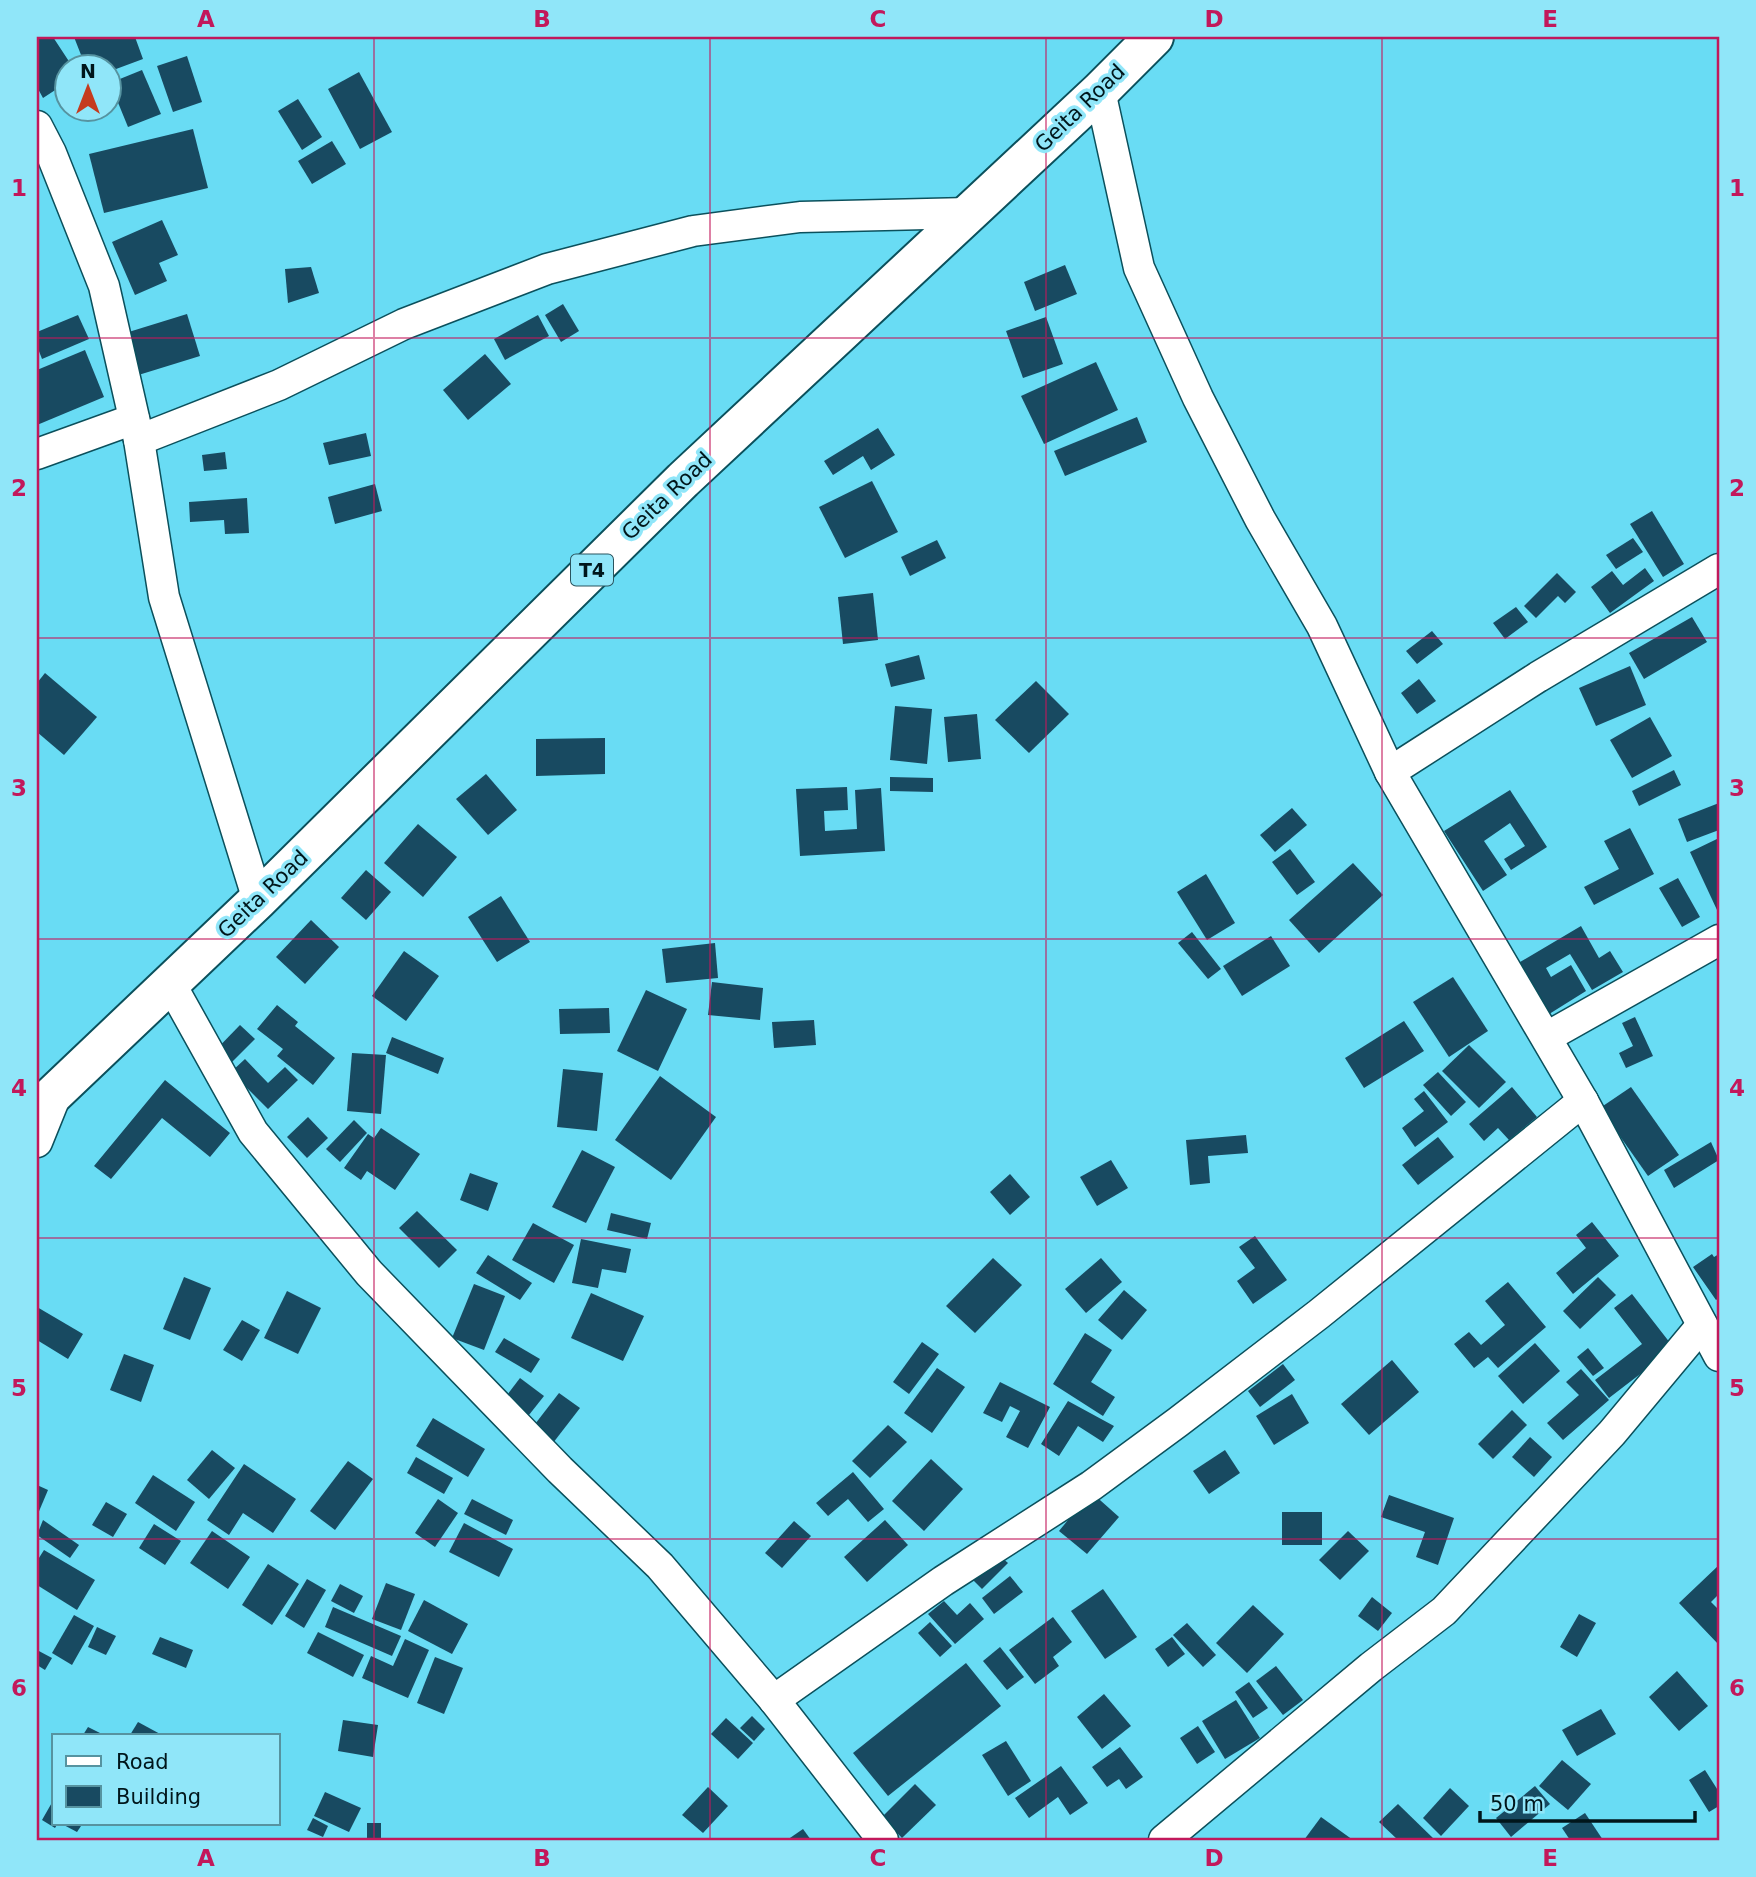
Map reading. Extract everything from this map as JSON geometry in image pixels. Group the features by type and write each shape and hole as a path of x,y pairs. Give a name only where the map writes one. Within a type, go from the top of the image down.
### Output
{"highway":[{"name":"Geita Road","path":"48,1099 258,900 683,480 1100,91 1154,37"}],"street":[{"path":"1100,91 1139,268 1198,398 1260,519 1322,626 1390,772 1547,1037 1712,1336 1612,1433 1444,1611 1371,1667 1164,1840"},
{"path":"37,125 51,153 104,286 136,430 164,597 258,900"},
{"path":"37,454 136,430 279,386 404,324 547,269 694,231 800,217 970,213"},
{"path":"1390,772 1538,677 1719,569"},
{"path":"1547,1037 1719,940"},
{"path":"170,983 253,1132 369,1273 559,1470 660,1566 774,1700 883,1840"},
{"path":"37,1142 48,1099"},
{"path":"774,1700 943,1581 1091,1486 1178,1422 1320,1314 1583,1101"}],"building":[{"path":"37,37 53,37 63,52 52,52 52,92 43,98 37,87"},
{"path":"74,37 135,37 143,59 122,67 122,52 80,52"},
{"path":"187,56 202,102 173,112 157,66"},
{"path":"142,70 161,114 128,127 122,112 122,78"},
{"path":"359,72 392,132 360,149 328,89"},
{"path":"298,99 322,137 302,150 278,111"},
{"path":"193,129 208,188 104,213 89,154"},
{"path":"332,141 346,164 312,184 298,161"},
{"path":"162,220 178,255 159,263 167,281 135,295 112,242"},
{"path":"1065,265 1077,294 1035,311 1024,282"},
{"path":"311,267 319,293 288,303 285,269"},
{"path":"563,304 579,331 561,342 545,315"},
{"path":"187,314 200,356 132,377 119,335"},
{"path":"78,315 89,339 42,359 37,346 37,332"},
{"path":"538,315 549,336 505,360 494,339"},
{"path":"1046,317 1063,364 1023,378 1006,331"},
{"path":"85,350 104,397 37,425 37,370"},
{"path":"485,354 511,384 468,420 443,390"},
{"path":"1096,362 1118,410 1044,444 1021,396"},
{"path":"1137,417 1147,442 1065,476 1054,451"},
{"path":"878,428 895,455 871,470 863,456 833,475 824,461"},
{"path":"366,433 371,456 329,465 323,443"},
{"path":"225,452 227,469 204,471 202,455"},
{"path":"872,481 898,532 845,558 819,507"},
{"path":"375,484 382,511 335,524 328,497"},
{"path":"247,498 249,533 225,534 224,520 190,522 189,502"},
{"path":"1652,511 1684,564 1663,577 1630,524"},
{"path":"1633,538 1643,552 1616,569 1606,555"},
{"path":"937,540 946,558 910,576 901,557"},
{"path":"1645,568 1654,581 1610,613 1591,587 1612,571 1623,585"},
{"path":"1557,573 1576,592 1565,603 1558,596 1536,618 1524,606"},
{"path":"873,593 878,640 843,644 838,597"},
{"path":"1516,607 1528,622 1505,639 1493,623"},
{"path":"1692,617 1707,642 1644,679 1629,653"},
{"path":"1432,631 1443,644 1417,664 1406,651"},
{"path":"919,655 925,679 891,687 885,664"},
{"path":"1630,666 1646,705 1596,726 1579,688"},
{"path":"45,673 97,717 64,755 37,732 37,683"},
{"path":"1419,679 1436,701 1417,714 1401,693"},
{"path":"1036,681 1069,714 1029,753 995,720"},
{"path":"895,706 932,709 927,764 890,760"},
{"path":"977,714 981,759 948,762 944,717"},
{"path":"1650,717 1672,756 1632,778 1610,740"},
{"path":"605,738 605,774 536,776 536,739"},
{"path":"1674,770 1681,785 1639,806 1632,791"},
{"path":"486,774 517,810 488,835 456,799"},
{"path":"890,777 933,778 933,792 890,791"},
{"path":"847,787 848,810 824,811 825,831 857,829 855,790 881,788 885,851 800,856 796,789"},
{"path":"1510,790 1547,847 1511,870 1504,859 1525,846 1510,823 1484,841 1507,875 1483,891 1444,831"},
{"path":"1719,803 1719,830 1687,842 1678,819"},
{"path":"1292,808 1307,825 1275,852 1260,835"},
{"path":"418,824 457,857 423,897 384,863"},
{"path":"1630,828 1654,874 1594,905 1584,887 1619,869 1604,841"},
{"path":"1719,838 1719,909 1717,910 1690,852"},
{"path":"1290,849 1315,882 1297,895 1272,862"},
{"path":"1353,863 1383,895 1319,953 1289,920"},
{"path":"366,870 391,892 366,920 341,898"},
{"path":"1206,874 1235,923 1207,940 1177,892"},
{"path":"1678,878 1700,917 1682,927 1659,888"},
{"path":"501,896 530,942 497,962 468,917"},
{"path":"311,920 339,947 305,984 276,957"},
{"path":"1581,926 1599,958 1610,951 1623,972 1592,990 1570,954 1546,968 1551,977 1571,965 1586,991 1546,1016 1515,965"},
{"path":"1192,932 1221,969 1208,979 1178,943"},
{"path":"1271,936 1290,966 1242,996 1223,966"},
{"path":"715,943 718,978 666,983 662,949"},
{"path":"404,951 439,976 406,1021 372,996"},
{"path":"1453,977 1488,1031 1449,1057 1413,1002"},
{"path":"712,982 763,988 760,1020 708,1015"},
{"path":"646,990 687,1009 658,1071 617,1051"},
{"path":"277,1005 298,1022 295,1026 335,1058 313,1085 277,1056 283,1049 257,1029"},
{"path":"609,1008 610,1033 560,1034 559,1009"},
{"path":"1635,1017 1653,1056 1626,1068 1619,1053 1633,1046 1622,1023"},
{"path":"814,1020 816,1045 774,1048 772,1022"},
{"path":"1404,1021 1424,1051 1364,1088 1345,1058"},
{"path":"240,1025 255,1039 219,1075 205,1061"},
{"path":"392,1037 444,1058 438,1074 386,1053"},
{"path":"1469,1045 1506,1082 1479,1108 1442,1071"},
{"path":"352,1053 386,1055 381,1114 347,1111"},
{"path":"245,1059 268,1083 285,1067 298,1080 268,1109 231,1072"},
{"path":"563,1069 603,1073 597,1131 557,1127"},
{"path":"1438,1072 1466,1102 1451,1116 1423,1085"},
{"path":"660,1076 716,1117 671,1180 615,1140"},
{"path":"165,1080 230,1133 210,1157 162,1118 111,1179 94,1166"},
{"path":"1512,1087 1537,1117 1509,1140 1498,1128 1484,1141 1469,1124"},
{"path":"1631,1087 1679,1155 1648,1176 1600,1108"},
{"path":"1424,1091 1448,1122 1415,1147 1402,1128 1424,1111 1414,1099"},
{"path":"308,1117 328,1138 307,1158 287,1137"},
{"path":"354,1120 367,1133 340,1162 326,1149"},
{"path":"381,1128 420,1154 395,1190 367,1171 361,1180 344,1168 368,1134 374,1138"},
{"path":"1246,1135 1248,1153 1208,1156 1210,1183 1190,1185 1186,1140"},
{"path":"1438,1137 1454,1157 1418,1185 1402,1165"},
{"path":"1711,1142 1719,1160 1674,1188 1664,1170"},
{"path":"582,1150 615,1167 586,1223 552,1207"},
{"path":"1111,1160 1128,1188 1097,1206 1080,1177"},
{"path":"470,1173 498,1183 488,1211 460,1200"},
{"path":"1010,1174 1030,1197 1010,1215 990,1192"},
{"path":"417,1211 457,1250 439,1268 399,1228"},
{"path":"611,1213 651,1223 647,1239 607,1230"},
{"path":"1592,1222 1619,1256 1573,1294 1556,1273 1586,1248 1576,1235"},
{"path":"533,1223 574,1245 554,1283 512,1260"},
{"path":"1255,1236 1287,1280 1253,1304 1237,1281 1255,1268 1239,1247"},
{"path":"581,1239 631,1249 626,1273 602,1269 598,1288 572,1283"},
{"path":"1712,1254 1714,1257 1719,1254 1719,1298 1716,1300 1693,1267"},
{"path":"488,1255 532,1283 520,1300 476,1273"},
{"path":"993,1258 1022,1285 975,1333 946,1306"},
{"path":"1101,1258 1122,1282 1086,1313 1065,1289"},
{"path":"184,1277 211,1288 190,1340 163,1329"},
{"path":"1598,1277 1616,1295 1580,1329 1563,1311"},
{"path":"1508,1282 1546,1327 1498,1368 1488,1357 1474,1368 1454,1344 1469,1332 1481,1345 1505,1325 1485,1301"},
{"path":"474,1284 505,1296 484,1350 452,1338"},
{"path":"1124,1290 1147,1310 1122,1340 1098,1320"},
{"path":"287,1291 321,1308 298,1354 264,1338"},
{"path":"591,1293 644,1316 623,1361 571,1338"},
{"path":"1632,1294 1674,1348 1609,1398 1595,1380 1642,1344 1614,1308"},
{"path":"37,1307 83,1334 68,1359 37,1340"},
{"path":"242,1320 260,1330 242,1361 223,1350"},
{"path":"1085,1333 1112,1350 1091,1382 1115,1397 1103,1416 1053,1384"},
{"path":"504,1338 540,1359 531,1373 495,1352"},
{"path":"922,1342 939,1354 909,1394 893,1382"},
{"path":"1535,1343 1560,1371 1523,1404 1498,1376"},
{"path":"1588,1348 1604,1368 1593,1376 1577,1357"},
{"path":"124,1354 154,1365 141,1402 110,1390"},
{"path":"1392,1360 1419,1392 1369,1435 1341,1404"},
{"path":"1283,1364 1295,1380 1260,1407 1248,1391"},
{"path":"937,1368 965,1387 932,1433 904,1413"},
{"path":"1581,1369 1609,1400 1563,1440 1547,1423 1579,1395 1566,1382"},
{"path":"520,1378 544,1396 525,1420 501,1403"},
{"path":"1000,1382 1050,1407 1028,1448 1006,1437 1020,1411 1010,1406 1002,1422 983,1413"},
{"path":"559,1393 580,1408 553,1443 532,1428"},
{"path":"1292,1394 1309,1423 1274,1445 1256,1416"},
{"path":"1068,1401 1114,1426 1103,1442 1078,1426 1059,1456 1041,1444"},
{"path":"1512,1410 1527,1425 1493,1459 1478,1444"},
{"path":"433,1418 485,1449 468,1477 416,1446"},
{"path":"888,1425 907,1442 870,1478 852,1461"},
{"path":"1530,1437 1552,1457 1534,1477 1512,1457"},
{"path":"212,1450 235,1468 209,1499 187,1480"},
{"path":"1225,1450 1240,1473 1209,1494 1193,1471"},
{"path":"416,1457 453,1478 444,1494 407,1473"},
{"path":"931,1459 963,1489 924,1531 892,1501"},
{"path":"348,1461 373,1479 335,1530 310,1511"},
{"path":"244,1464 296,1499 273,1533 243,1513 229,1535 207,1520"},
{"path":"853,1472 884,1509 868,1522 848,1499 828,1516 816,1503"},
{"path":"153,1475 195,1502 176,1531 135,1503"},
{"path":"37,1485 48,1490 37,1516"},
{"path":"1091,1492 1119,1517 1087,1554 1059,1531"},
{"path":"1389,1495 1454,1518 1438,1565 1416,1557 1425,1532 1381,1517"},
{"path":"438,1499 458,1513 435,1547 415,1533"},
{"path":"472,1499 513,1520 506,1535 464,1514"},
{"path":"106,1502 127,1514 113,1537 92,1525"},
{"path":"1282,1512 1322,1512 1322,1545 1282,1545"},
{"path":"43,1520 79,1545 70,1558 37,1535"},
{"path":"885,1520 908,1545 867,1582 844,1557"},
{"path":"794,1521 811,1536 782,1568 765,1553"},
{"path":"464,1523 513,1549 499,1577 449,1552"},
{"path":"154,1524 181,1541 165,1565 139,1548"},
{"path":"212,1531 250,1557 228,1589 190,1563"},
{"path":"1348,1531 1369,1551 1340,1580 1319,1560"},
{"path":"44,1550 95,1580 77,1610 37,1585 37,1561"},
{"path":"995,1552 1008,1563 982,1589 970,1577"},
{"path":"268,1564 299,1584 272,1625 242,1605"},
{"path":"1719,1565 1719,1594 1711,1602 1719,1610 1719,1645 1679,1603"},
{"path":"1010,1576 1023,1592 994,1614 982,1598"},
{"path":"307,1579 326,1590 304,1628 285,1616"},
{"path":"386,1583 415,1594 401,1630 372,1619"},
{"path":"340,1584 363,1596 354,1613 331,1601"},
{"path":"1103,1589 1137,1637 1105,1659 1071,1611"},
{"path":"1372,1597 1392,1613 1378,1631 1358,1616"},
{"path":"424,1600 468,1624 452,1654 408,1631"},
{"path":"944,1601 957,1615 970,1603 984,1619 955,1644 928,1614"},
{"path":"1253,1605 1284,1634 1247,1673 1216,1643"},
{"path":"333,1607 401,1636 392,1656 325,1627"},
{"path":"1579,1614 1596,1623 1577,1657 1560,1647"},
{"path":"74,1615 94,1626 72,1665 52,1653"},
{"path":"1053,1617 1072,1642 1053,1657 1059,1666 1035,1684 1009,1650"},
{"path":"930,1622 952,1646 940,1657 918,1633"},
{"path":"1187,1623 1216,1655 1203,1667 1173,1635"},
{"path":"97,1627 116,1636 106,1655 88,1647"},
{"path":"318,1632 364,1655 353,1677 307,1653"},
{"path":"160,1637 193,1650 186,1668 152,1654"},
{"path":"1172,1637 1185,1654 1168,1667 1155,1649"},
{"path":"405,1639 429,1650 408,1698 362,1678 371,1656 393,1666"},
{"path":"1000,1647 1024,1677 1007,1690 983,1661"},
{"path":"37,1650 52,1658 45,1670 37,1665"},
{"path":"435,1657 463,1668 444,1714 417,1703"},
{"path":"966,1663 1001,1706 888,1796 853,1753"},
{"path":"1276,1666 1303,1700 1283,1715 1256,1681"},
{"path":"1677,1671 1708,1706 1679,1731 1649,1697"},
{"path":"1249,1682 1268,1708 1253,1718 1235,1692"},
{"path":"1104,1694 1131,1726 1102,1749 1077,1717"},
{"path":"1236,1700 1260,1738 1225,1759 1202,1721"},
{"path":"1601,1709 1616,1734 1577,1756 1562,1730"},
{"path":"752,1716 765,1729 754,1741 740,1728"},
{"path":"726,1718 753,1743 738,1759 711,1734"},
{"path":"343,1720 378,1725 373,1757 338,1751"},
{"path":"138,1722 160,1734 131,1734"},
{"path":"1198,1726 1215,1752 1197,1764 1180,1738"},
{"path":"88,1727 100,1733 100,1734 84,1734"},
{"path":"1006,1741 1031,1781 1008,1796 982,1755"},
{"path":"1120,1747 1143,1777 1126,1789 1119,1779 1107,1787 1092,1767"},
{"path":"1562,1760 1591,1784 1568,1810 1539,1786"},
{"path":"1061,1766 1088,1803 1070,1815 1058,1797 1029,1818 1015,1798"},
{"path":"1705,1770 1719,1792 1719,1806 1709,1812 1689,1780"},
{"path":"915,1784 936,1805 902,1838 882,1817"},
{"path":"1535,1786 1550,1804 1511,1837 1496,1818"},
{"path":"708,1787 728,1806 703,1833 682,1815"},
{"path":"1450,1788 1469,1806 1441,1836 1423,1818"},
{"path":"325,1792 361,1808 349,1832 314,1816"},
{"path":"52,1802 52,1825 57,1825 55,1828 42,1820"},
{"path":"1398,1804 1435,1840 1398,1840 1379,1822"},
{"path":"1585,1813 1603,1840 1570,1840 1562,1828"},
{"path":"1321,1817 1353,1840 1304,1840"},
{"path":"313,1818 328,1826 323,1837 307,1830"},
{"path":"367,1823 381,1823 381,1838 367,1838"},
{"path":"64,1825 82,1825 77,1832"},
{"path":"803,1829 811,1840 787,1840"}]}
